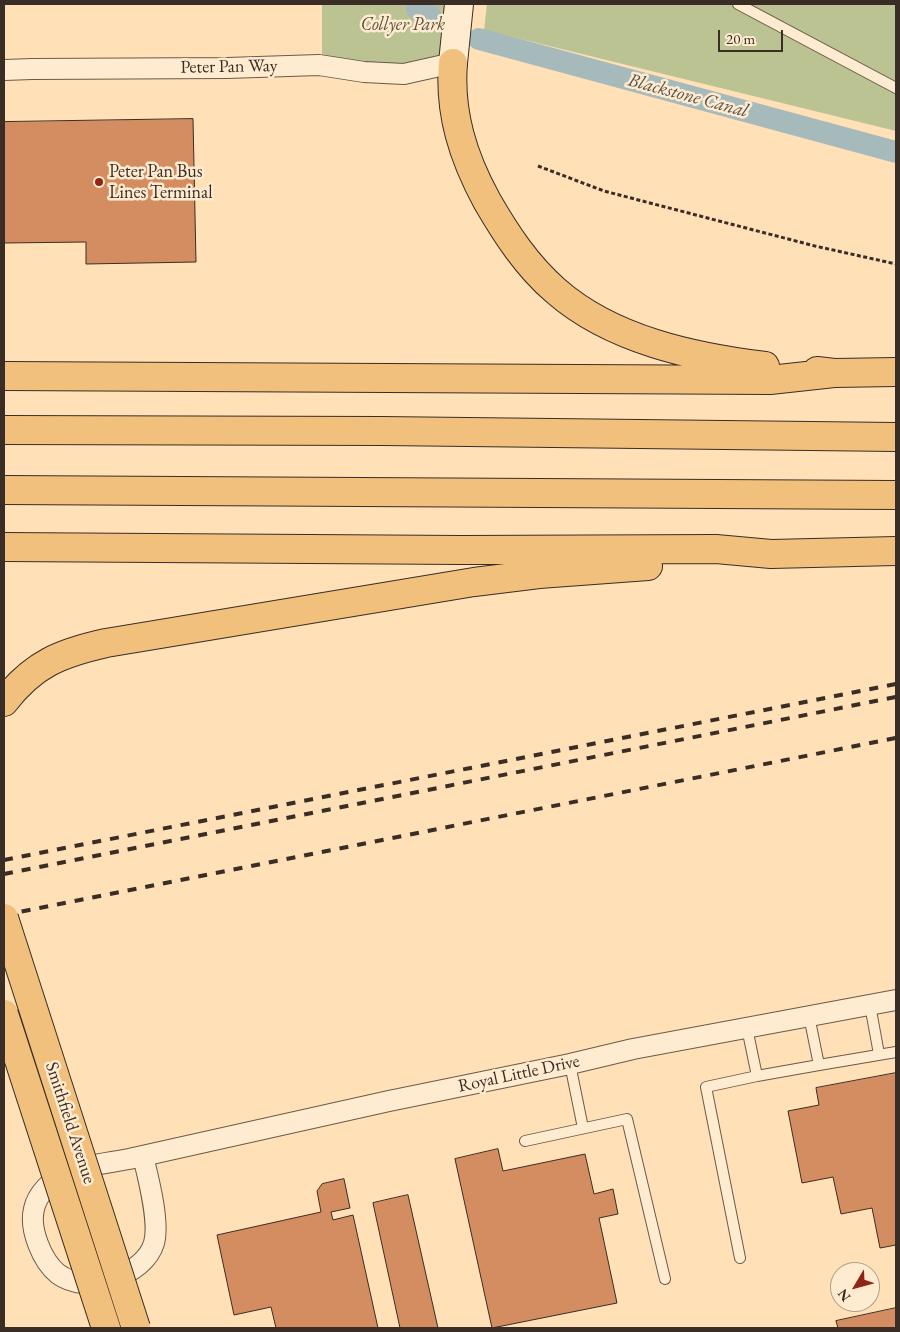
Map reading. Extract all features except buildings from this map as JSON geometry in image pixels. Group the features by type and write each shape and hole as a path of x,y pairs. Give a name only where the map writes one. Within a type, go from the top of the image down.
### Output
{"main road":[{"path":"453,63 452,102 471,167 494,214 513,243 523,257 556,292 580,309 615,328 661,345 729,361 834,373"},
{"path":"4,376 770,380 834,373 896,372"},
{"path":"4,430 382,431 896,437"},
{"path":"4,490 896,495"},
{"path":"4,547 716,550 772,554 896,551"},
{"path":"4,702 21,683 46,663 76,650 106,643 474,582 539,574 717,561 772,554"},
{"name":"Smithfield Avenue","path":"4,918 136,1328"},
{"name":"Smithfield Avenue","path":"4,1014 106,1328"}],"street":[{"path":"453,63 458,4"},
{"name":"Peter Pan Way","path":"4,70 40,68 227,68 319,65 364,72 404,74 453,63"},
{"name":"Royal Little Drive","path":"143,1156 151,1189 155,1223 154,1242 144,1261 128,1273 100,1282 85,1284 57,1273 38,1244 33,1226 34,1208 44,1188 64,1173 633,1049 896,1000"}],"lane":[{"path":"738,4 896,88"},
{"path":"870,1005 879,1054"},
{"path":"809,1016 819,1065"},
{"path":"747,1028 757,1076"},
{"path":"740,1258 706,1087 757,1076 896,1052"},
{"path":"570,1064 583,1128"},
{"path":"525,1141 627,1119 665,1279"}],"path":[{"path":"538,166 604,191 815,246 896,264"}],"green space":[{"name":"Collyer Park","path":"322,4 457,4 447,66 322,65"},
{"path":"487,4 896,4 896,131 484,30"}],"waterway":[{"path":"414,4 417,9 417,24"},
{"name":"Blackstone Canal","path":"417,9 430,15"},
{"name":"Blackstone Canal","path":"479,39 896,152"}],"railway":[{"path":"4,860 896,684"},
{"path":"4,874 896,697"},
{"path":"4,915 896,738"}],"place":[{"name":"Peter Pan Bus Lines Terminal","path":"99,182"}]}
